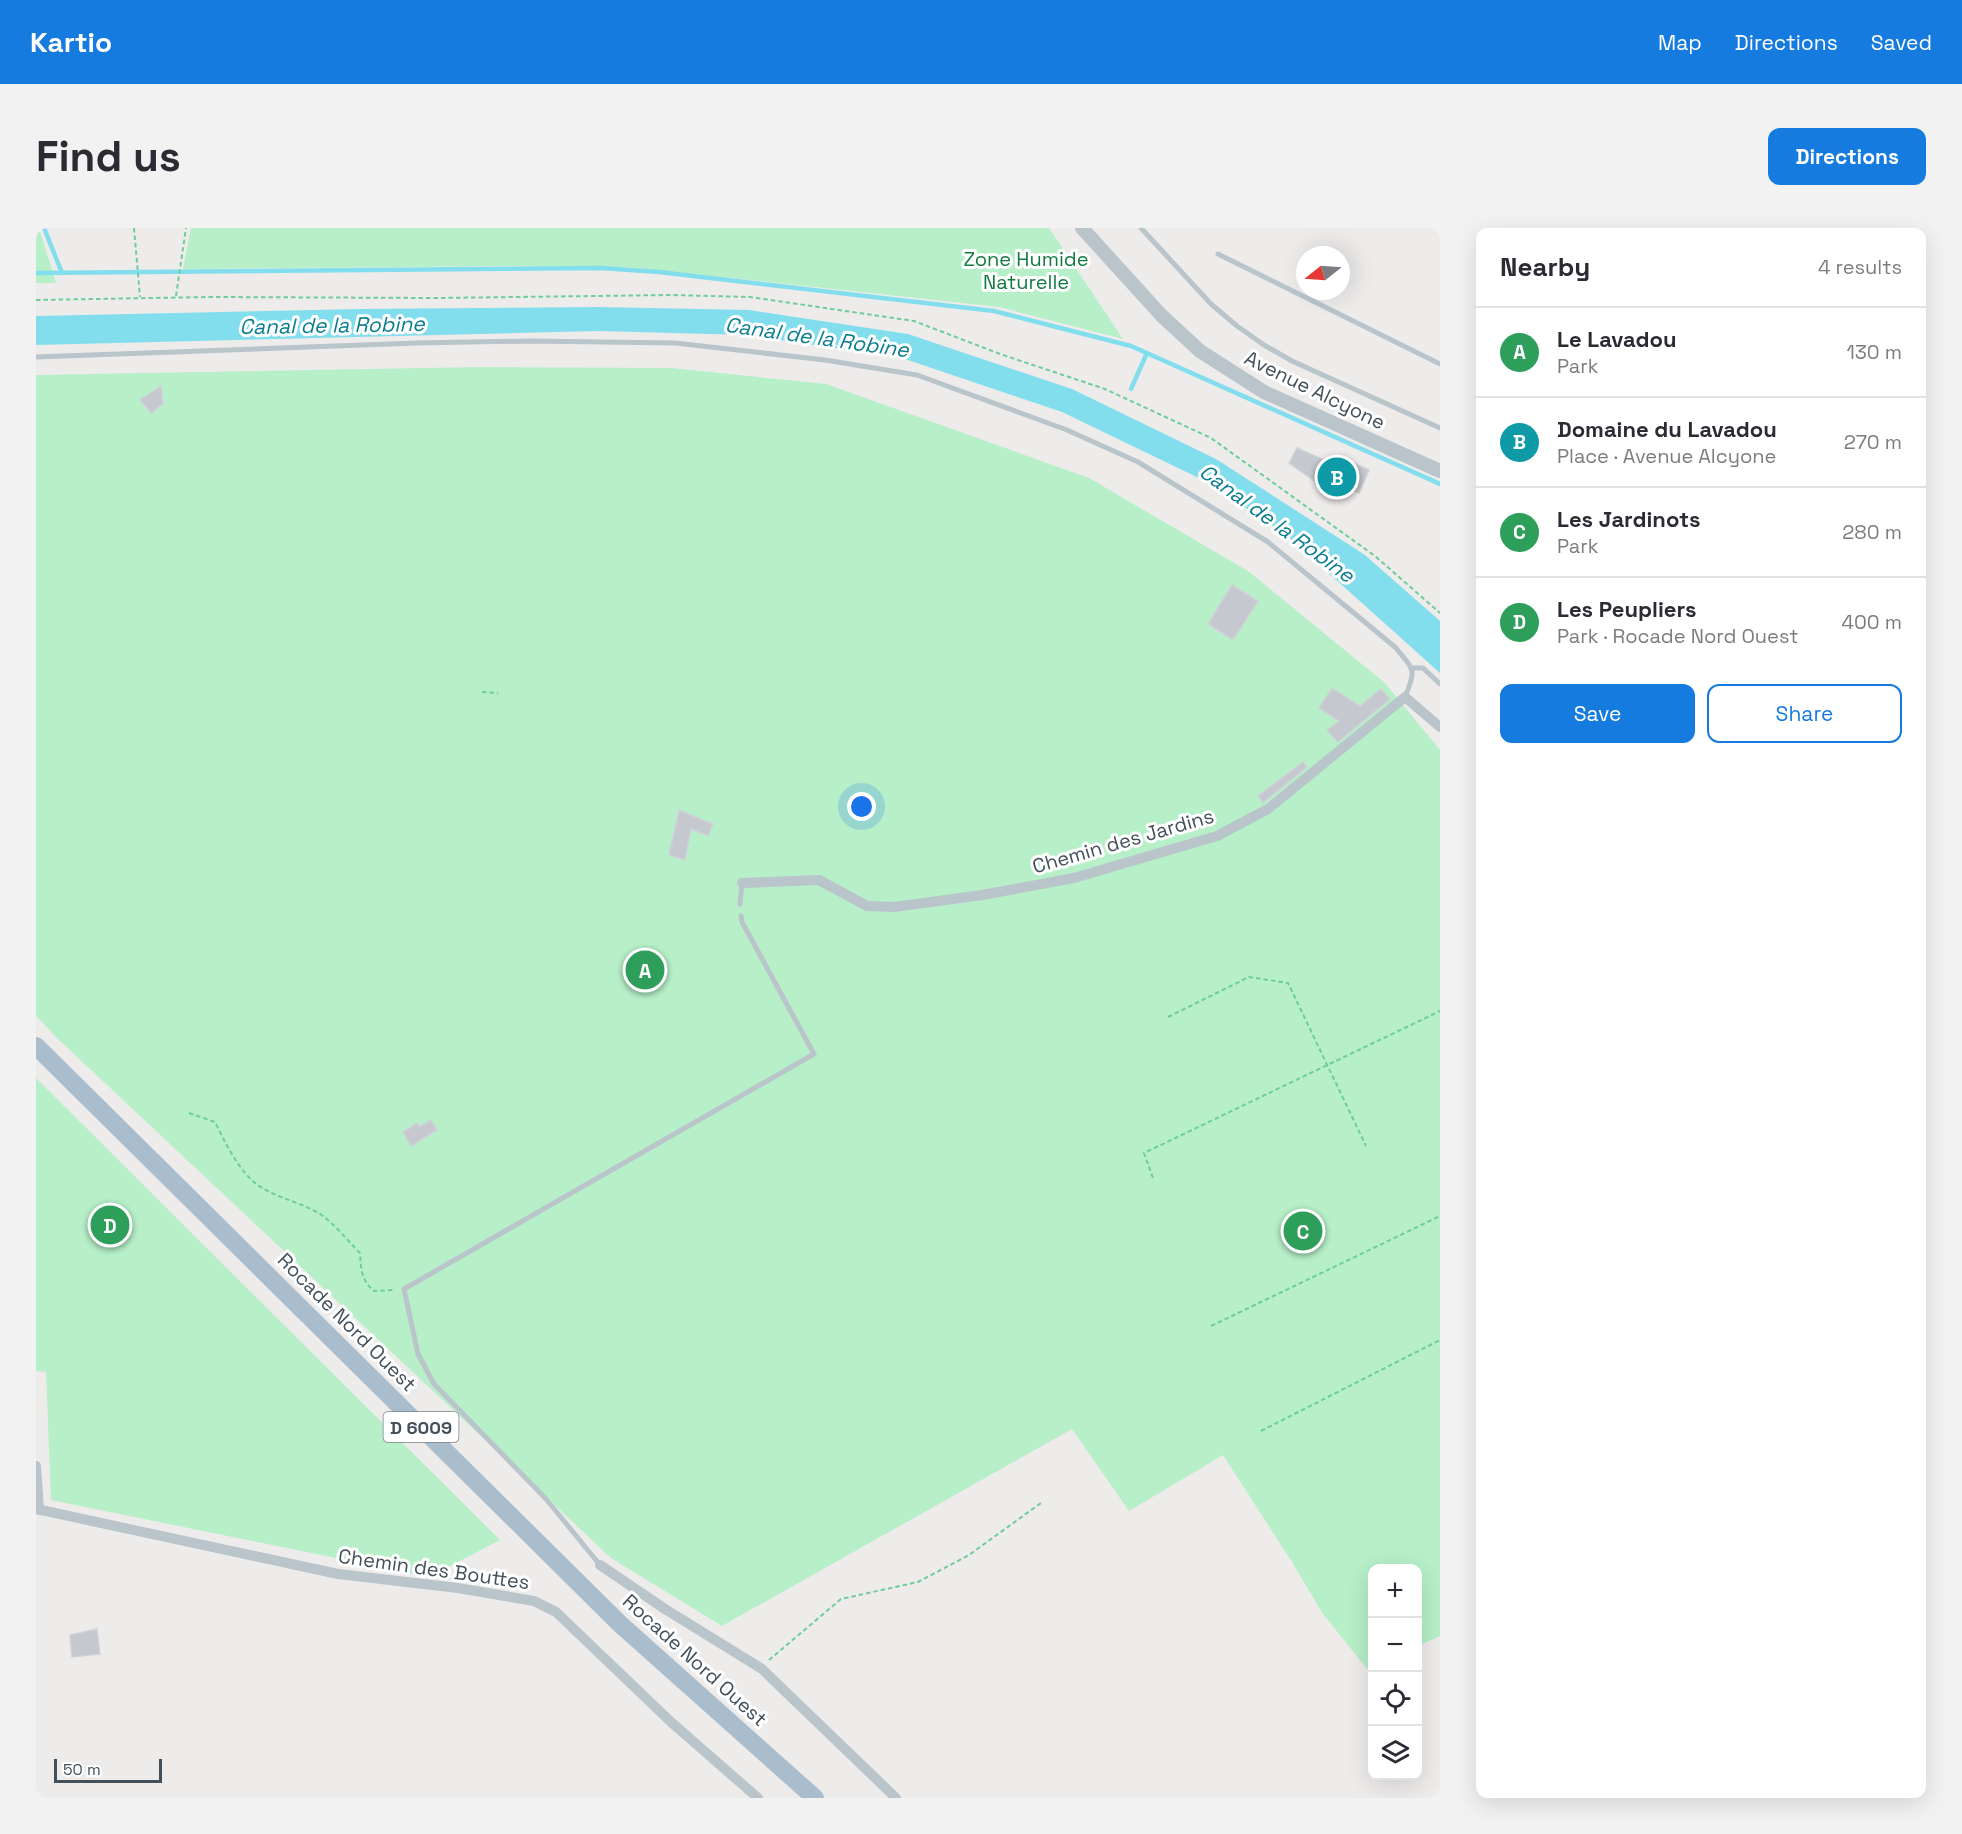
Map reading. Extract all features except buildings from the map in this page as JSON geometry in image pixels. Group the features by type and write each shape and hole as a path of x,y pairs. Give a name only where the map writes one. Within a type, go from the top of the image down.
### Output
{"main road":[{"name":"Rocade Nord Ouest","path":"36,1046 620,1624 815,1798"}],"street":[{"name":"Avenue Alcyone","path":"1082,228 1162,316 1193,345 1217,362 1264,392 1440,471"},
{"path":"1405,697 1440,727"},
{"name":"Chemin des Jardins","path":"742,883 819,880 867,906 894,907 982,895 1074,878 1217,836 1268,809 1405,697"},
{"path":"36,1466 38,1509"},
{"name":"Chemin des Bouttes","path":"38,1509 338,1574 458,1588 534,1601 556,1612 670,1722 758,1798"},
{"path":"600,1565 665,1609 762,1669 896,1798"}],"lane":[{"path":"1141,228 1211,304 1236,326 1264,345 1292,361 1440,428"},
{"path":"1218,254 1440,364"},
{"path":"36,357 405,343 531,341 675,344 825,360 917,375 1067,430 1138,462 1268,542 1395,647 1412,668 1413,678 1405,697"},
{"path":"1412,668 1423,668 1440,684"},
{"path":"741,904 742,883"},
{"path":"600,1565 546,1499 434,1384 418,1354 404,1289 814,1054 742,922 741,916"}],"path":[{"path":"134,228 140,298"},
{"path":"176,297 186,228"},
{"path":"482,692 498,693"},
{"path":"1168,1017 1249,977 1288,983 1366,1146"},
{"path":"1153,1178 1144,1153 1440,1011"},
{"path":"189,1113 215,1122 247,1176 272,1194 296,1202 320,1215 341,1234 360,1253 364,1283 374,1291 404,1289"},
{"path":"1211,1326 1440,1216"},
{"path":"1261,1431 1440,1340"},
{"path":"762,1669 766,1663 841,1599 918,1582 969,1555 1041,1503"}],"green space":[{"path":"36,228 39,228 56,283 36,283"},
{"name":"Zone Humide Naturelle","path":"191,228 1049,228 1123,339 999,307 639,268 516,266 183,269"},
{"path":"482,367 671,368 826,384 1089,478 1248,571 1385,683 1440,750 1440,1636 1422,1644 1422,1564 1368,1564 1368,1670 1323,1614 1223,1455 1129,1511 1072,1429 722,1626 611,1558 36,1016 36,375"},
{"path":"36,1078 500,1540 429,1577 51,1500 46,1372 36,1371"}],"water":[{"name":"Canal de la Robine","path":"598,307 749,310 908,334 1072,389 1216,459 1365,555 1440,621 1440,673 1285,534 1203,480 1062,412 902,358 747,335 598,331 36,345 36,316"}],"waterway":[{"path":"44,228 62,273"},
{"path":"36,273 601,268 659,272 994,311 1131,346 1440,484"},
{"path":"1131,389 1147,353"}],"place":[{"name":"Domaine du Lavadou","path":"1337,477"},
{"name":"Le Lavadou","path":"645,970"},
{"name":"Les Peupliers","path":"110,1225"},
{"name":"Les Jardinots","path":"1303,1231"}]}
